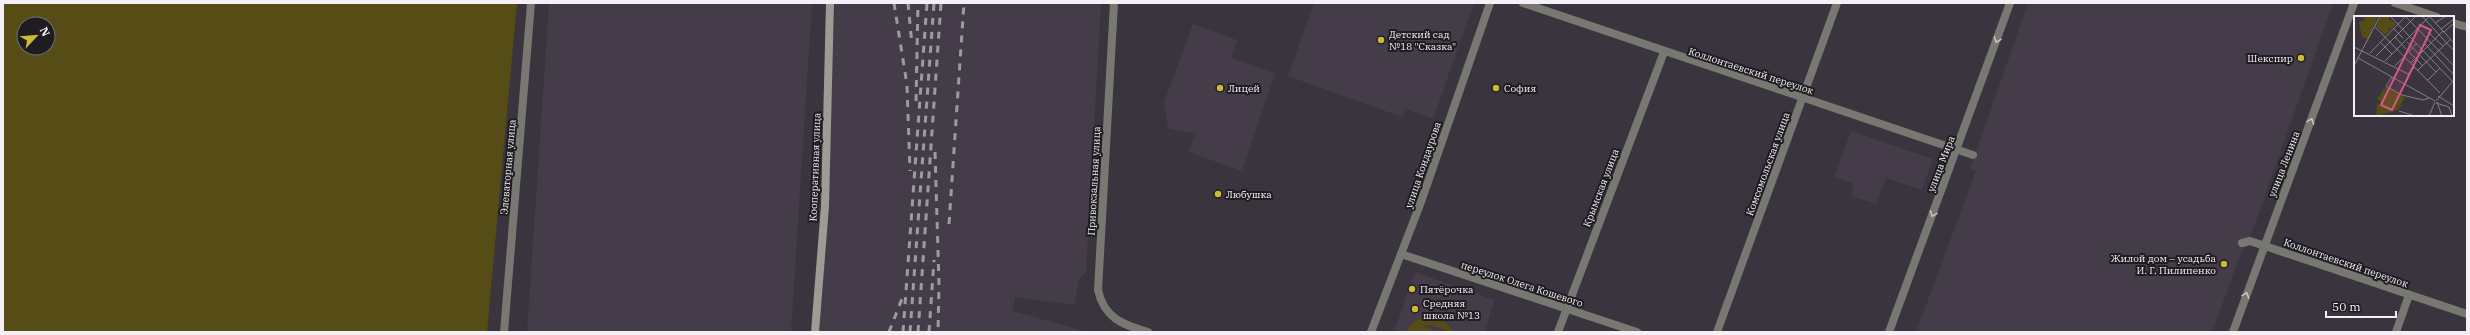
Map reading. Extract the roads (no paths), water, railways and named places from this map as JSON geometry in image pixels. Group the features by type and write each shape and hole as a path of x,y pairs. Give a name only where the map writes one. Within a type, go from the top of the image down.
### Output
{"main road":[{"name":"Кооперативная улица","path":"816,332 825,206 830,3"}],"street":[{"name":"Элеваторная улица","path":"504,332 531,3"},
{"name":"Привокзальная улица","path":"1114,3 1098,290 1105,309 1116,321 1148,332"},
{"name":"улица Кондаурова","path":"1371,332 1401,254 1490,3"},
{"name":"Коллонтаевский переулок","path":"1523,3 1664,52 1973,155"},
{"name":"Комсомольская улица","path":"1717,332 1837,3"},
{"name":"улица Мира","path":"1889,332 2010,3"},
{"name":"улица Ленина","path":"2233,332 2354,3"},
{"path":"2395,3 2434,16"},
{"path":"2454,22 2467,27"},
{"name":"Крымская улица","path":"1558,332 1664,52"},
{"name":"Коллонтаевский переулок","path":"2242,243 2250,241 2264,245 2467,314"},
{"name":"переулок Олега Кошевого","path":"1401,254 1566,310 1637,332"},
{"path":"2396,332 2409,295"}],"railway":[{"path":"894,3 907,85 910,171"},
{"path":"908,3 912,45"},
{"path":"916,101 918,3"},
{"path":"903,332 927,3"},
{"path":"910,332 934,3"},
{"path":"918,332 941,3"},
{"path":"949,224 964,3"},
{"path":"935,152 939,285 938,332"},
{"path":"929,332 934,260"},
{"path":"889,332 903,296"}],"place":[{"name":"Детский сад №18 \"Сказка\"","path":"1381,40"},
{"name":"Шекспир","path":"2301,58"},
{"name":"Лицей","path":"1220,88"},
{"name":"София","path":"1496,88"},
{"name":"Любушка","path":"1218,194"},
{"name":"Жилой дом – усадьба И. Г. Пилипенко","path":"2224,264"},
{"name":"Пятёрочка","path":"1412,289"},
{"name":"Средняя школа №13","path":"1415,309"}]}
